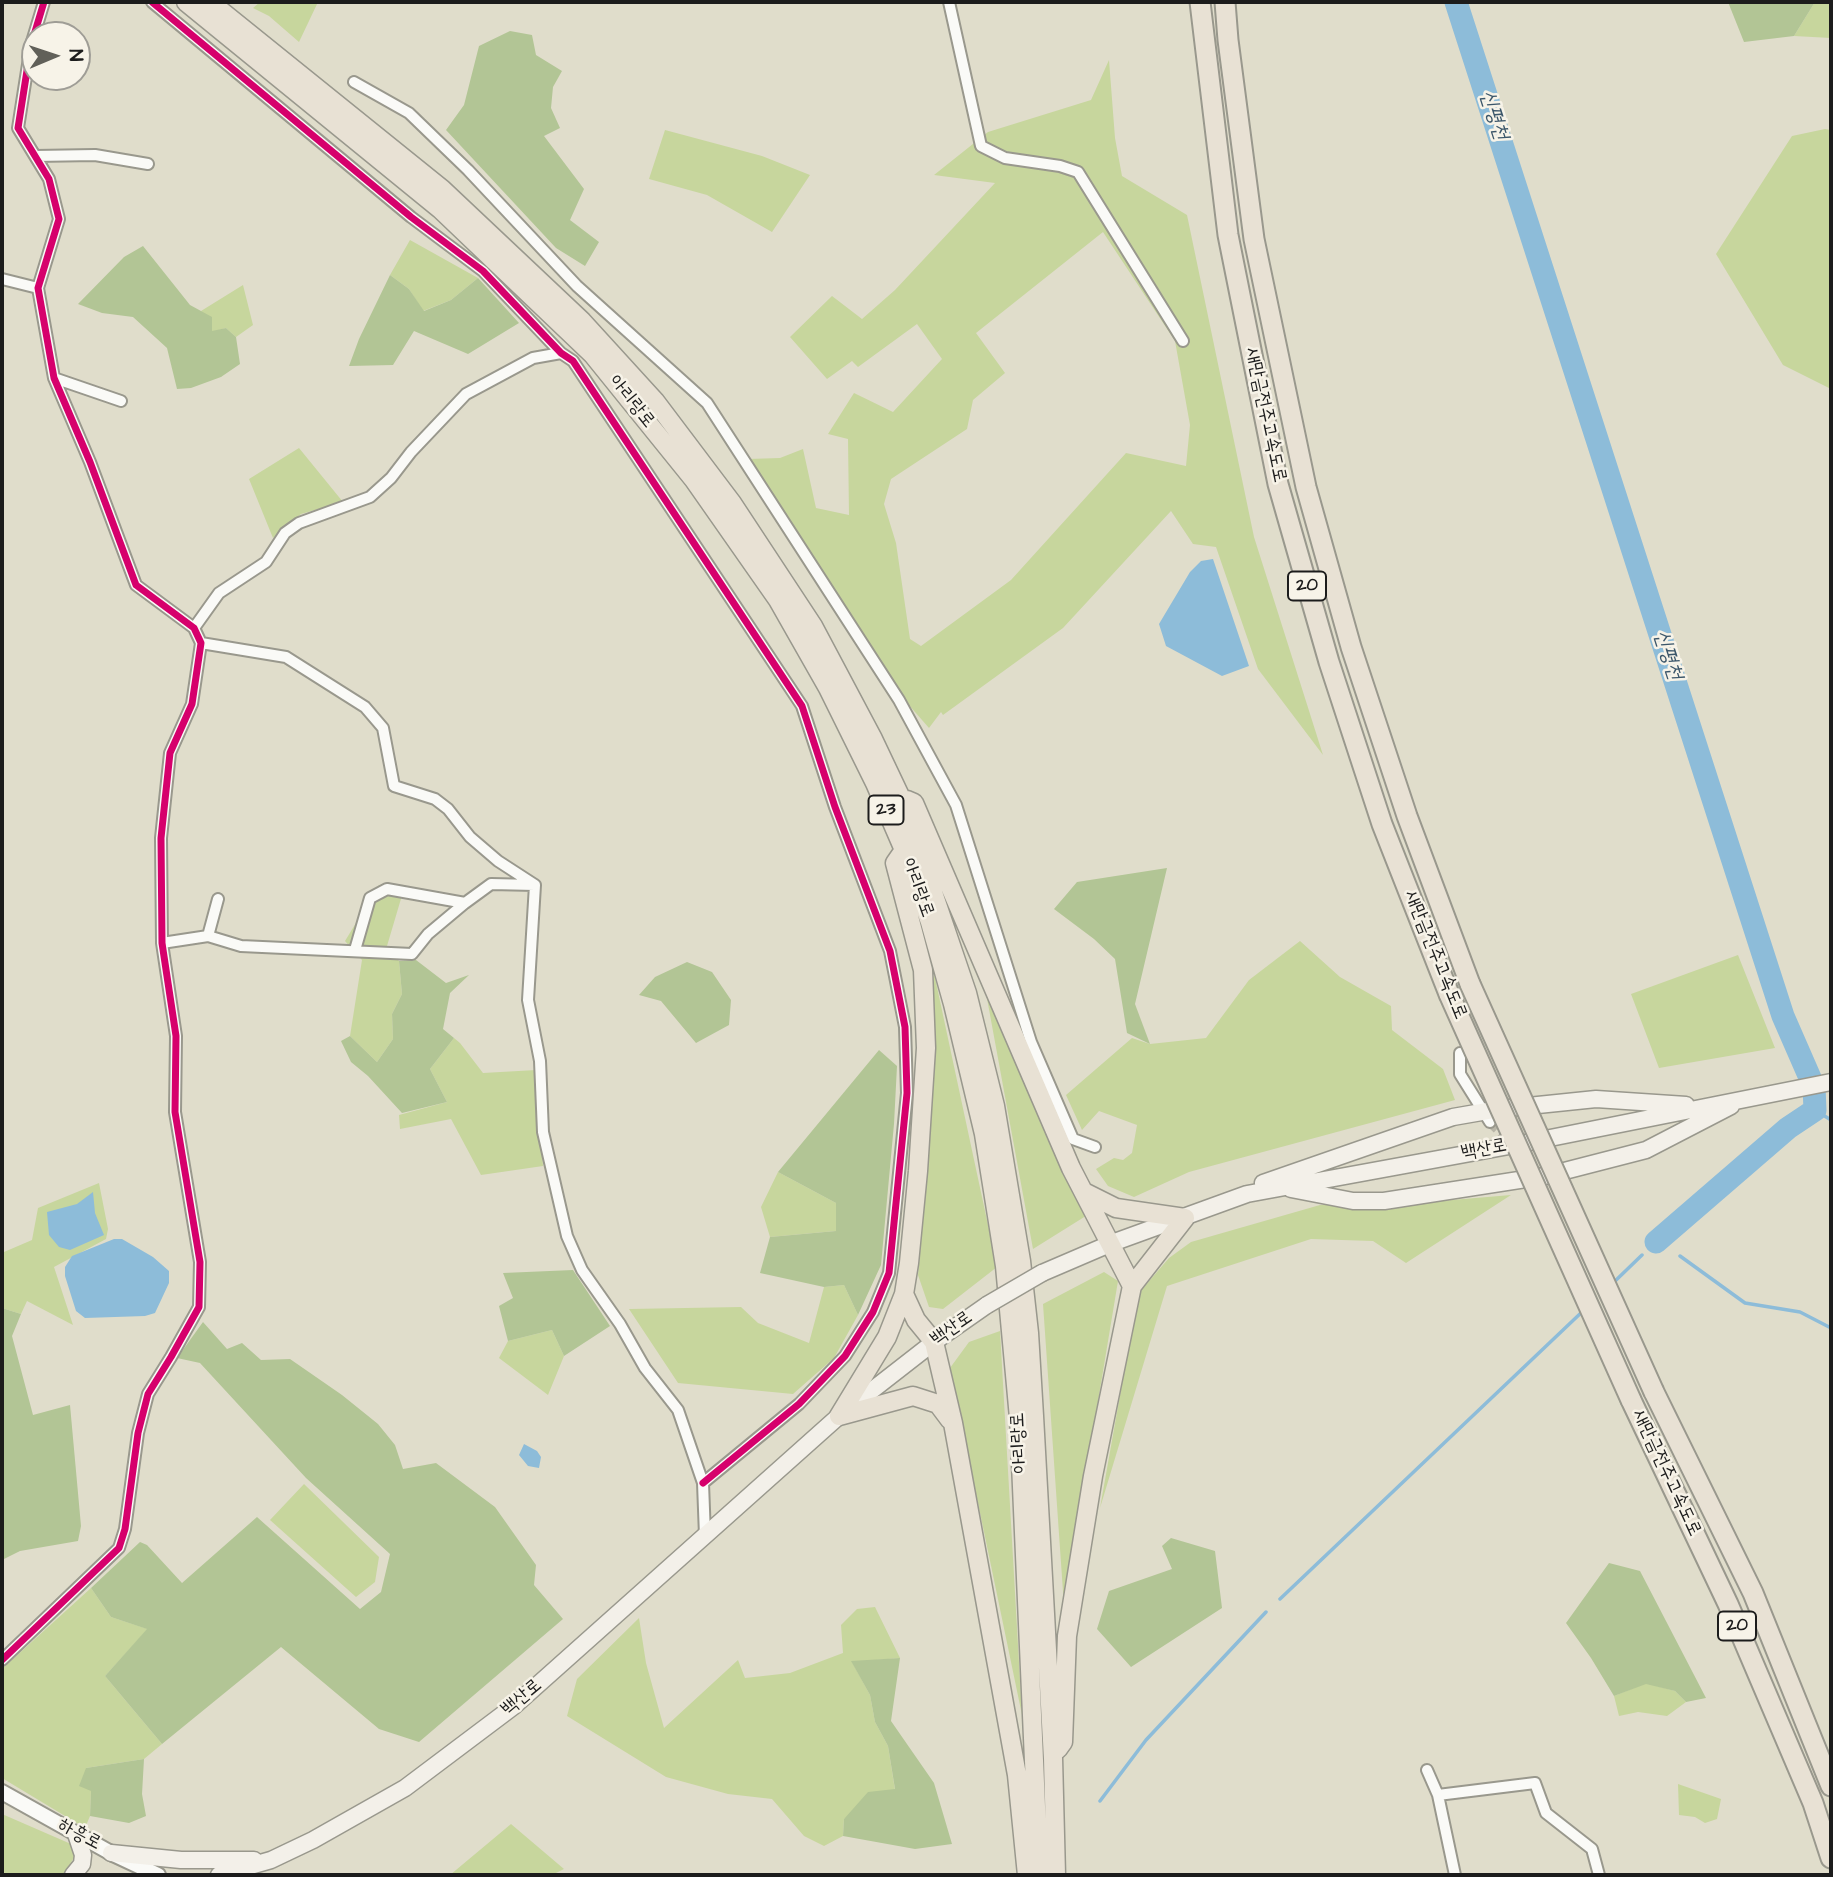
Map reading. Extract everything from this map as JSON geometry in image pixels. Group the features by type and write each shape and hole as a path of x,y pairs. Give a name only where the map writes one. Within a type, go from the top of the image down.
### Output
{"highway":[{"name":"아리랑로","path":"186,2 440,209 593,355 695,480 778,600 828,688 875,783 904,850 930,922 953,1004 984,1133 1005,1266 1019,1418 1039,1875"},
{"name":"아리랑로","path":"210,2 442,189 582,321 655,401 732,503 813,626 901,798 967,993 995,1106 1010,1188 1030,1347 1053,1758 1056,1875"},
{"name":"새만금전주고속도로","path":"1200,2 1228,234 1279,484 1329,662 1382,824 1448,994 1631,1400 1728,1604 1813,1804 1831,1858"},
{"name":"새만금전주고속도로","path":"1225,2 1254,239 1306,487 1359,673 1407,816 1470,984 1654,1392 1753,1593 1831,1786"},
{"path":"901,798 914,803 1071,1168 1132,1286"},
{"path":"839,1416 887,1337 904,1294 909,1264 926,1048 923,970 895,863 904,850"},
{"path":"1053,1758 1063,1742 1067,1636 1093,1476 1132,1286 1185,1218 1115,1208 1084,1192"},
{"path":"904,1294 916,1320 934,1342 953,1423 1017,1774 1027,1875"},
{"path":"839,1416 913,1396 938,1404 953,1423"}],"main road":[{"name":"백산로","path":"219,1875 271,1860 313,1840 405,1788 514,1706 839,1416 934,1342 987,1305 1042,1273 1111,1243 1247,1194 1520,1144 1830,1082"},
{"path":"1282,1188 1353,1201 1384,1201 1646,1150 1745,1098"},
{"path":"1247,1194 1262,1183 1453,1118 1487,1117 1544,1103 1596,1099 1703,1107"},
{"path":"73,1875 82,1864 83,1855 76,1834"},
{"path":"111,1853 181,1860 271,1860"},
{"path":"261,1875 271,1860"}],"street":[{"path":"2,1660 119,1548 125,1529 138,1433 148,1394 199,1307 200,1262 175,1112 176,1036 162,943 161,838 170,753 192,704 201,643 194,628 136,585 90,462 54,378 38,288 59,219 48,179 18,128 31,45 44,2"},
{"path":"152,2 411,217 483,271 561,354 573,361 802,706 835,807 890,951 905,1027 907,1093 889,1273 873,1312 845,1356 799,1404 703,1483"},
{"path":"949,2 981,146 1005,158 1060,166 1078,172 1183,341"},
{"path":"354,82 409,113 468,170 577,286 707,403 899,700 956,805 1031,1042 1073,1139 1095,1147"},
{"path":"34,156 95,155 148,164"},
{"path":"2,279 38,288"},
{"path":"194,628 219,593 266,562 285,533 299,523 370,497 391,478 411,452 466,394 533,358 561,354"},
{"path":"54,378 121,401"},
{"path":"201,643 286,657 365,707 383,728 394,786 435,799 448,809 470,837 498,861 535,885"},
{"path":"162,943 208,936 241,946 412,954 428,934 491,884 535,885"},
{"path":"535,885 528,1000 540,1061 543,1132 567,1236 582,1270 620,1324 645,1368 678,1410 703,1483 705,1536"},
{"path":"355,950 370,898 387,889 465,903"},
{"path":"208,936 218,899"},
{"path":"1460,1053 1460,1073 1487,1117"},
{"path":"1427,1770 1438,1794 1455,1875"},
{"path":"1438,1794 1535,1783 1546,1813 1592,1849 1599,1875"},
{"name":"하흥로","path":"2,1792 111,1853 158,1875"}],"green space":[{"path":"260,2 318,2 299,42 269,16 253,8"},
{"path":"1728,2 1815,2 1794,36 1744,42"},
{"path":"1815,2 1831,2 1831,38 1794,36"},
{"path":"510,31 532,35 536,55 562,71 553,87 551,108 560,128 544,136 584,189 570,220 599,242 585,266 556,248 446,130 464,105 479,46"},
{"path":"1109,60 1115,138 1122,176 1187,215 1254,537 1323,755 1258,669 1216,547 1193,544 1171,511 1063,628 943,715 941,712 929,728 901,696 748,459 780,458 803,449 816,508 849,515 848,439 828,434 854,393 893,412 942,359 917,324 858,367 852,361 827,379 790,337 832,296 862,319 895,290 995,183 934,175 988,132 1091,100","holes":["1103,232 1175,341 1190,425 1186,466 1126,453 1011,580 921,646 910,639 896,543 884,504 891,479 967,429 973,400 1005,373 976,333"]},
{"path":"665,130 762,156 810,175 772,232 707,195 649,179"},
{"path":"1831,130 1831,389 1783,365 1716,254 1792,136"},
{"path":"410,240 478,278 451,300 423,311 409,289 390,275"},
{"path":"143,246 190,305 212,317 212,331 226,328 236,337 240,364 221,377 191,388 177,389 167,348 133,317 102,313 78,304 124,257"},
{"path":"390,275 409,289 424,311 451,300 478,278 519,323 468,354 414,331 393,365 349,366"},
{"path":"243,285 253,325 236,337 226,328 212,332 201,311"},
{"path":"299,448 343,502 301,514 273,538 249,479"},
{"path":"1167,868 1135,1004 1150,1044 1127,1033 1115,959 1094,939 1054,909 1077,882"},
{"path":"379,885 403,892 387,946 399,961 402,994 392,1014 393,1039 377,1062 350,1036 362,960 345,941"},
{"path":"1300,941 1340,977 1391,1006 1392,1030 1443,1069 1455,1100 1189,1172 1134,1197 1108,1186 1096,1169 1114,1158 1123,1160 1132,1153 1137,1125 1099,1111 1082,1130 1066,1095 1132,1038 1150,1044 1206,1038 1249,980"},
{"path":"1738,955 1775,1048 1659,1068 1631,994"},
{"path":"416,960 446,983 469,975 450,993 443,1029 454,1038 430,1069 447,1102 402,1113 368,1076 351,1062 341,1041 350,1036 377,1062 393,1039 392,1014 402,994 399,961"},
{"path":"687,962 712,972 731,1000 729,1025 696,1043 661,1001 639,995 655,977"},
{"path":"934,973 997,1267 943,1309 929,1307 918,1275 928,1159"},
{"path":"986,993 1089,1214 1033,1249"},
{"path":"454,1038 483,1073 536,1070 543,1166 481,1175 451,1119 400,1129 399,1115 447,1102 430,1069"},
{"path":"879,1050 897,1066 894,1124 881,1265 858,1315 844,1285 824,1287 760,1273 770,1237 836,1231 836,1203 778,1172"},
{"path":"778,1172 836,1203 836,1231 770,1237 761,1207"},
{"path":"99,1183 108,1229 106,1239 54,1267 73,1325 27,1301 21,1314 2,1308 2,1249 4,1252 32,1240 38,1208"},
{"path":"1511,1195 1406,1263 1373,1241 1311,1239 1167,1286 1100,1508 1138,1294 1169,1258 1191,1242 1320,1205 1440,1201"},
{"path":"573,1270 610,1326 564,1356 552,1330 508,1341 499,1306 513,1298 503,1273"},
{"path":"1104,1272 1118,1281 1064,1606 1043,1304"},
{"path":"844,1285 858,1315 834,1358 793,1394 678,1383 629,1309 741,1307 758,1323 809,1343 824,1287"},
{"path":"2,1308 21,1314 12,1336 33,1415 70,1405 81,1526 78,1541 20,1551 2,1560"},
{"path":"203,1322 227,1349 242,1343 261,1360 290,1359 342,1395 378,1424 395,1445 403,1469 436,1463 495,1507 536,1565 534,1585 563,1619 419,1742 379,1729 281,1647 162,1744 105,1676 147,1629 111,1617 91,1588 140,1542 147,1545 182,1583 257,1517 360,1609 381,1592 390,1554 306,1478 200,1363 177,1358"},
{"path":"552,1330 564,1356 548,1395 499,1358 508,1341"},
{"path":"1000,1331 1022,1715 950,1368 969,1342"},
{"path":"304,1484 379,1557 375,1582 356,1597 270,1520"},
{"path":"1171,1538 1215,1551 1222,1608 1131,1667 1097,1629 1109,1591 1172,1569 1162,1546"},
{"path":"1609,1563 1640,1571 1706,1698 1686,1702 1675,1691 1646,1684 1614,1696 1566,1623"},
{"path":"91,1588 111,1617 148,1629 105,1676 162,1744 144,1759 86,1768 91,1791 90,1816 85,1828 2,1778 2,1669"},
{"path":"875,1607 900,1658 852,1662 870,1695 875,1722 888,1746 895,1790 844,1819 843,1836 824,1846 804,1836 772,1799 728,1794 666,1777 567,1716 577,1679 639,1618 646,1663 664,1728 738,1660 745,1678 790,1673 843,1653 841,1625 857,1609"},
{"path":"900,1658 891,1721 934,1783 952,1844 915,1849 843,1836 844,1819 868,1792 895,1789 888,1746 875,1722 870,1695 851,1661"},
{"path":"1646,1683 1675,1691 1686,1702 1667,1716 1638,1712 1619,1716 1614,1696"},
{"path":"144,1759 142,1794 146,1816 129,1823 90,1816 91,1791 79,1786 86,1768"},
{"path":"1678,1784 1721,1799 1717,1819 1705,1823 1695,1817 1679,1815"},
{"path":"2,1814 71,1844 75,1856 64,1874 2,1875"},
{"path":"511,1824 564,1869 552,1875 450,1875"}],"water":[{"path":"1213,559 1249,666 1222,676 1166,646 1159,624 1190,572 1201,561"},
{"path":"93,1192 95,1213 104,1235 70,1250 59,1247 49,1235 47,1212 77,1204"},
{"path":"114,1239 122,1239 153,1257 169,1271 169,1283 155,1313 145,1316 85,1318 76,1311 65,1276 65,1267 72,1256"},
{"path":"524,1444 537,1451 541,1457 539,1468 528,1466 519,1455"}],"waterway":[{"name":"신평천","path":"1456,2 1783,1016 1814,1087 1815,1110 1788,1128 1656,1242"},
{"path":"1815,1110 1831,1120"},
{"name":"신평천","path":"1659,1239 1665,1244"},
{"path":"1612,1284 1642,1255"},
{"path":"1680,1256 1745,1303 1800,1312 1831,1328"},
{"path":"1280,1599 1583,1311"},
{"path":"1100,1801 1146,1740 1266,1612"}],"tunnel":[{"path":"1490,1122 1510,1141"}],"cycle path":[{"path":"2,1660 119,1548 125,1529 138,1433 148,1394 199,1307 200,1262 175,1112 176,1036 162,943 161,838 170,753 192,704 201,643 194,628 136,585 90,462 54,378 38,288 59,219 49,179 18,128 31,45 44,2"},
{"path":"152,2 411,217 483,271 561,353 573,361 802,706 835,807 890,951 905,1027 907,1093 889,1273 873,1312 845,1356 799,1404 703,1483"}]}
